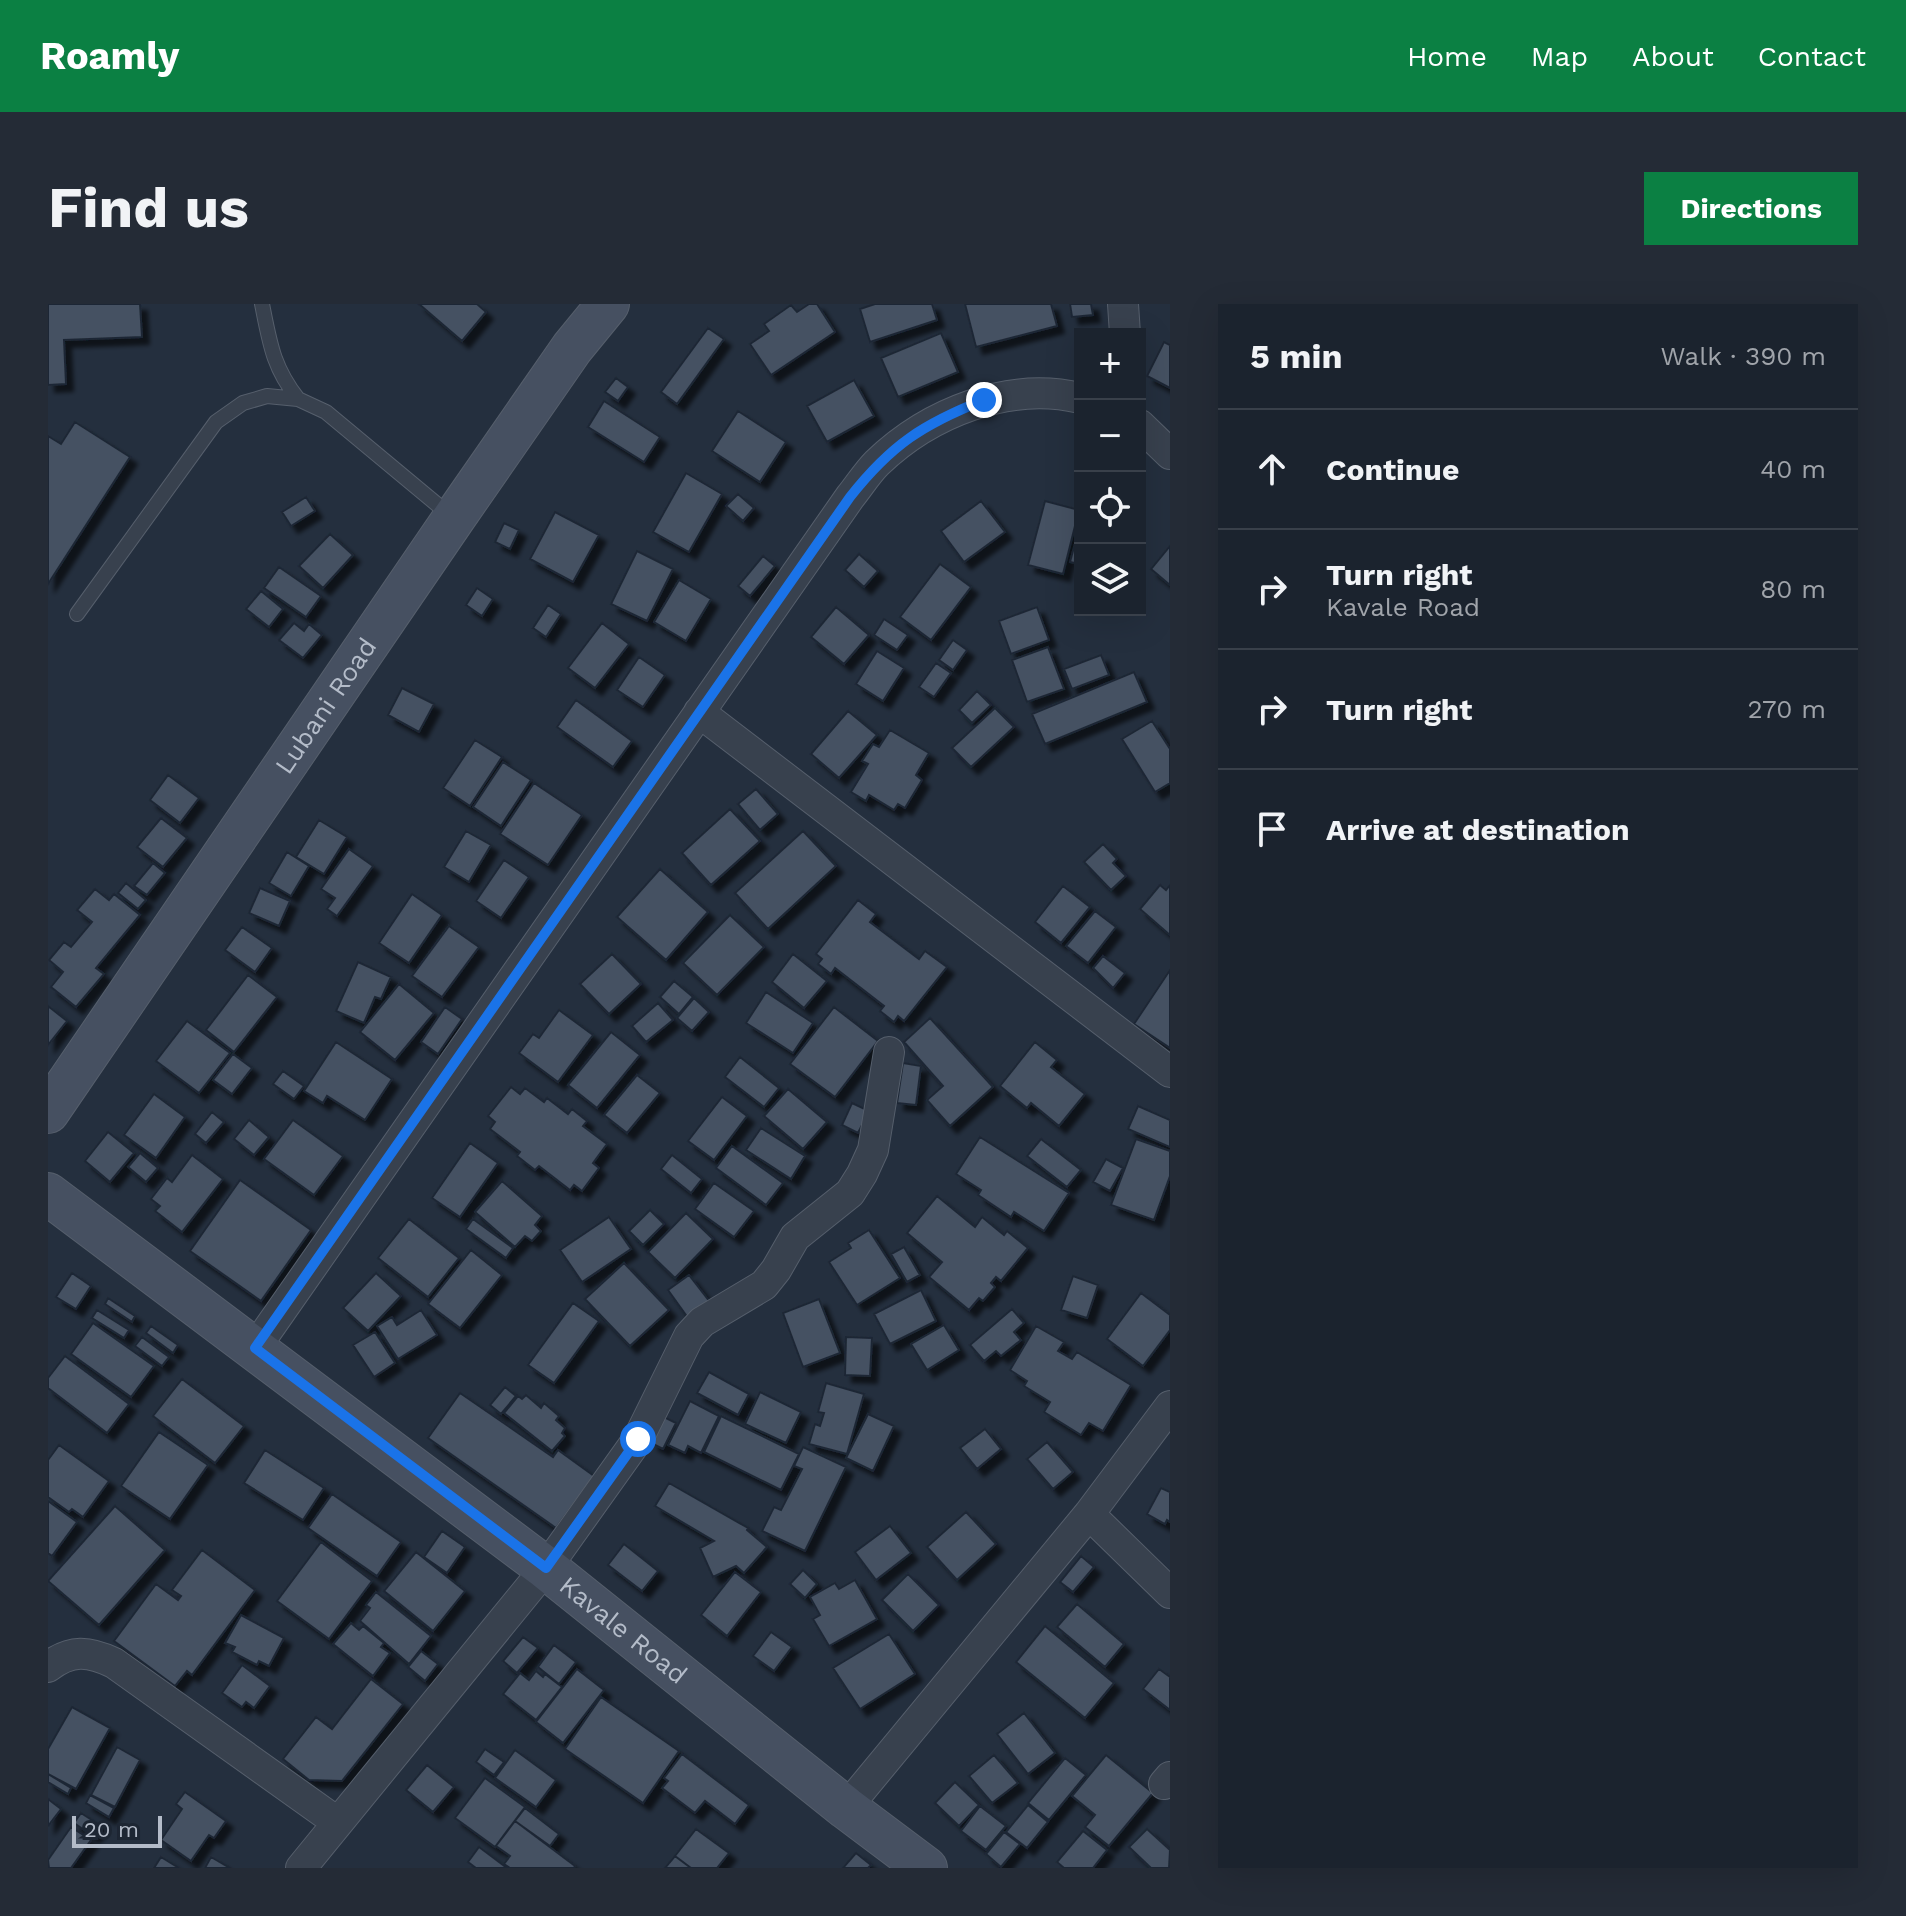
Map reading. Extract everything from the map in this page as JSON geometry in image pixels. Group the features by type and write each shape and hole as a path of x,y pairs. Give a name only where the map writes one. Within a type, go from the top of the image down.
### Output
{"street":[{"name":"Lubani Road","path":"48,1112 454,518 572,348 608,304"},
{"path":"1123,304 1125,328"},
{"path":"255,1348 875,465 907,438 941,417 984,400 1025,395 1074,398"},
{"path":"1146,428 1170,454"},
{"path":"699,712 1170,1072"},
{"path":"301,1868 546,1568 638,1439 689,1336 702,1322 764,1285 795,1237 850,1193 873,1150 889,1052"},
{"name":"Kavale Road","path":"48,1194 546,1568 846,1808 926,1868"},
{"path":"846,1808 1089,1514 1170,1406"},
{"path":"1089,1514 1170,1593"},
{"path":"48,1667 76,1652 96,1654 114,1663 337,1822"}],"lane":[{"path":"262,304 271,351 281,377 298,399"},
{"path":"77,614 216,422 243,403 267,396 298,399 326,412 454,518"}],"building":[{"path":"48,304 140,304 142,337 64,340 66,384 48,385"},
{"path":"419,304 477,304 486,312 462,341"},
{"path":"809,304 817,304 835,332 771,375 750,344 769,331 764,324 791,305 797,312"},
{"path":"875,304 932,304 937,320 870,342 860,309"},
{"path":"965,304 1051,304 1057,326 976,347"},
{"path":"1070,304 1091,304 1093,315 1072,317"},
{"path":"708,328 724,339 677,404 661,392"},
{"path":"941,333 958,372 898,397 881,358"},
{"path":"1164,342 1170,345 1170,388 1147,376"},
{"path":"616,378 628,387 618,401 605,392"},
{"path":"854,380 874,416 827,442 807,406"},
{"path":"604,401 660,437 644,462 588,427"},
{"path":"738,411 786,442 760,482 712,451"},
{"path":"75,422 130,457 48,584 48,436 61,444"},
{"path":"686,473 722,494 689,552 653,532"},
{"path":"738,494 754,508 743,521 726,506"},
{"path":"306,497 315,511 291,526 282,512"},
{"path":"981,501 1005,532 964,562 941,531"},
{"path":"1045,501 1074,509 1074,530 1063,574 1028,565"},
{"path":"555,512 599,535 573,582 530,559"},
{"path":"504,523 519,530 510,549 495,542"},
{"path":"330,534 353,555 323,588 299,566"},
{"path":"1170,546 1170,585 1151,569"},
{"path":"637,551 673,569 647,621 611,604"},
{"path":"859,554 878,571 864,587 845,570"},
{"path":"763,556 775,566 750,596 738,586"},
{"path":"940,564 971,587 931,640 900,617"},
{"path":"279,567 321,596 306,617 264,588"},
{"path":"679,580 711,599 686,641 654,622"},
{"path":"477,588 493,599 482,616 466,605"},
{"path":"261,591 283,609 269,627 246,609"},
{"path":"548,605 561,614 546,637 533,628"},
{"path":"836,607 869,635 844,664 811,637"},
{"path":"1037,607 1049,640 1011,654 999,621"},
{"path":"884,619 908,635 897,650 874,635"},
{"path":"294,623 304,631 309,624 322,635 303,658 279,640"},
{"path":"602,623 629,644 595,688 568,668"},
{"path":"953,640 967,650 953,670 939,660"},
{"path":"1048,647 1064,689 1027,702 1012,660"},
{"path":"877,651 904,668 883,701 856,684"},
{"path":"1101,655 1109,675 1072,689 1064,669"},
{"path":"639,657 665,675 643,707 617,690"},
{"path":"936,663 951,673 934,697 919,687"},
{"path":"1134,672 1147,702 1045,744 1032,714"},
{"path":"402,688 434,704 419,732 388,715"},
{"path":"977,691 991,705 972,723 959,710"},
{"path":"576,700 632,741 613,767 557,727"},
{"path":"995,708 1014,727 971,767 952,748"},
{"path":"848,711 877,735 839,778 811,754"},
{"path":"1152,721 1170,749 1170,783 1155,792 1122,739"},
{"path":"890,730 929,753 916,775 922,780 905,808 898,804 894,810 869,795 866,801 851,792 868,764 862,761 873,744 879,747"},
{"path":"475,740 502,757 470,806 443,788"},
{"path":"503,762 531,780 501,826 473,807"},
{"path":"168,775 199,798 180,823 150,800"},
{"path":"534,783 582,815 548,865 500,834"},
{"path":"756,789 778,814 760,830 738,804"},
{"path":"730,809 760,841 711,885 682,853"},
{"path":"161,818 187,838 163,867 137,847"},
{"path":"319,820 347,837 324,874 296,857"},
{"path":"466,831 491,845 469,882 444,867"},
{"path":"803,831 836,866 768,929 735,893"},
{"path":"1103,844 1117,859 1113,863 1126,876 1111,890 1084,862"},
{"path":"349,849 373,866 337,916 327,909 335,898 321,889"},
{"path":"287,852 309,866 291,896 269,883"},
{"path":"504,860 529,877 501,918 476,901"},
{"path":"153,863 165,873 147,895 134,886"},
{"path":"660,869 708,912 666,960 617,917"},
{"path":"126,883 146,900 138,909 118,893"},
{"path":"1160,885 1166,890 1170,885 1170,935 1140,909"},
{"path":"1063,886 1090,907 1061,943 1035,922"},
{"path":"260,888 290,901 279,926 249,913"},
{"path":"95,889 109,900 114,894 140,915 96,968 104,974 76,1007 51,987 63,972 49,960 64,942 71,947 92,922 77,910"},
{"path":"412,894 442,915 409,963 379,943"},
{"path":"858,900 876,914 870,922 919,959 925,951 947,967 904,1021 898,1016 894,1022 880,1011 884,1006 835,968 831,974 818,964 822,959 816,954"},
{"path":"1095,911 1116,927 1088,963 1066,946"},
{"path":"730,915 764,947 717,995 683,963"},
{"path":"449,926 479,947 442,997 412,976"},
{"path":"242,927 272,948 255,972 225,950"},
{"path":"612,954 641,984 609,1014 580,984"},
{"path":"793,954 827,981 804,1008 772,982"},
{"path":"1103,956 1125,973 1113,988 1093,968"},
{"path":"358,962 391,977 381,999 375,997 364,1023 336,1011"},
{"path":"1170,970 1170,1048 1134,1024"},
{"path":"248,975 277,997 234,1052 206,1030"},
{"path":"674,981 693,997 679,1014 660,997"},
{"path":"399,984 434,1013 395,1060 360,1032"},
{"path":"766,992 813,1023 793,1053 746,1023"},
{"path":"694,998 709,1012 692,1031 677,1018"},
{"path":"658,1003 673,1020 646,1042 632,1026"},
{"path":"48,1006 67,1021 48,1045"},
{"path":"445,1007 462,1019 438,1054 421,1042"},
{"path":"834,1007 878,1041 835,1097 790,1064"},
{"path":"559,1010 593,1035 558,1082 519,1053 533,1034 539,1038"},
{"path":"930,1018 993,1087 950,1126 927,1100 943,1086 904,1042"},
{"path":"187,1021 230,1053 199,1093 156,1061"},
{"path":"611,1032 640,1055 597,1108 568,1085"},
{"path":"336,1042 392,1079 365,1120 327,1096 323,1103 304,1091"},
{"path":"1035,1042 1057,1060 1051,1067 1085,1094 1059,1126 1031,1103 1027,1108 1000,1086"},
{"path":"233,1054 252,1068 232,1094 213,1080"},
{"path":"740,1057 779,1088 764,1107 725,1077"},
{"path":"903,1063 921,1066 916,1105 897,1103"},
{"path":"283,1071 304,1086 294,1099 273,1084"},
{"path":"637,1075 660,1093 627,1133 604,1115"},
{"path":"511,1087 520,1094 525,1088 544,1102 547,1098 568,1114 572,1109 587,1121 583,1126 607,1144 593,1163 599,1168 582,1191 574,1185 570,1190 539,1166 535,1170 517,1156 520,1152 490,1129 495,1122 488,1116"},
{"path":"788,1089 827,1122 803,1149 764,1116"},
{"path":"154,1094 185,1117 156,1158 124,1135"},
{"path":"722,1097 747,1116 714,1160 688,1141"},
{"path":"852,1103 869,1111 858,1133 842,1125"},
{"path":"1138,1106 1170,1120 1170,1147 1128,1129"},
{"path":"212,1112 224,1122 206,1143 195,1134"},
{"path":"249,1120 269,1137 254,1155 234,1139"},
{"path":"293,1120 343,1156 314,1195 264,1159"},
{"path":"761,1128 805,1156 791,1179 746,1150"},
{"path":"108,1132 134,1153 110,1182 85,1161"},
{"path":"980,1137 1069,1193 1044,1231 1014,1212 1011,1217 978,1195 981,1190 956,1174"},
{"path":"1041,1139 1081,1170 1067,1187 1027,1156"},
{"path":"1136,1139 1170,1151 1170,1176 1154,1220 1111,1205"},
{"path":"470,1143 498,1163 460,1217 432,1198"},
{"path":"732,1146 783,1183 766,1205 716,1168"},
{"path":"140,1153 158,1168 146,1182 128,1167"},
{"path":"192,1155 223,1179 182,1232 155,1211 160,1206 151,1199 167,1178 172,1182"},
{"path":"672,1155 702,1179 691,1193 661,1169"},
{"path":"1106,1159 1123,1168 1110,1191 1093,1182"},
{"path":"240,1180 311,1230 261,1301 190,1251"},
{"path":"502,1181 542,1216 535,1225 541,1231 532,1241 525,1236 515,1247 475,1212"},
{"path":"714,1183 754,1211 734,1237 695,1209"},
{"path":"937,1196 975,1227 982,1217 1004,1235 1007,1231 1028,1248 1001,1281 996,1277 991,1283 995,1287 983,1301 979,1298 969,1310 929,1277 942,1262 907,1233"},
{"path":"650,1210 664,1224 643,1245 629,1231"},
{"path":"686,1213 713,1239 675,1278 648,1252"},
{"path":"609,1217 631,1249 582,1282 560,1250"},
{"path":"409,1219 459,1258 428,1297 378,1258"},
{"path":"473,1219 513,1248 506,1258 466,1229"},
{"path":"869,1230 900,1278 857,1305 829,1262 851,1248 848,1243"},
{"path":"904,1247 920,1275 907,1282 891,1254"},
{"path":"471,1250 502,1275 460,1328 428,1304"},
{"path":"624,1263 669,1310 630,1346 585,1299"},
{"path":"72,1273 91,1286 76,1309 56,1297"},
{"path":"376,1273 401,1296 368,1331 343,1308"},
{"path":"689,1275 713,1306 691,1322 668,1290"},
{"path":"1073,1276 1098,1285 1087,1318 1061,1310"},
{"path":"921,1290 936,1321 890,1344 874,1314"},
{"path":"1141,1293 1170,1315 1170,1330 1143,1366 1107,1339"},
{"path":"108,1298 135,1316 132,1322 105,1304"},
{"path":"819,1299 840,1353 803,1367 783,1313"},
{"path":"573,1303 599,1321 554,1383 528,1365"},
{"path":"1012,1309 1024,1323 1014,1332 1021,1340 1001,1356 996,1351 984,1361 970,1345"},
{"path":"97,1310 129,1330 124,1338 92,1318"},
{"path":"421,1310 437,1335 398,1359 377,1326 392,1317 397,1325"},
{"path":"93,1323 154,1366 131,1397 71,1354"},
{"path":"944,1325 959,1350 927,1370 911,1344"},
{"path":"151,1326 178,1345 173,1353 146,1333"},
{"path":"1036,1326 1064,1342 1058,1351 1072,1359 1077,1352 1131,1385 1103,1431 1089,1423 1081,1435 1044,1412 1050,1402 1024,1386 1027,1381 1010,1370"},
{"path":"375,1332 395,1363 374,1377 353,1345"},
{"path":"142,1337 169,1357 162,1366 135,1346"},
{"path":"846,1337 872,1338 870,1376 845,1375"},
{"path":"65,1356 129,1404 107,1433 48,1388 48,1378"},
{"path":"709,1372 749,1394 738,1415 697,1393"},
{"path":"182,1379 244,1426 215,1463 153,1416"},
{"path":"826,1383 864,1394 847,1454 809,1444 815,1424 820,1426 824,1413 818,1412"},
{"path":"505,1387 516,1396 501,1414 490,1405"},
{"path":"760,1392 801,1412 786,1443 745,1424"},
{"path":"460,1393 553,1457 558,1450 594,1476 556,1528 428,1438"},
{"path":"526,1395 541,1408 544,1403 559,1416 556,1420 565,1428 562,1433 565,1436 552,1451 504,1413 518,1396 522,1399"},
{"path":"690,1401 719,1416 701,1453 688,1446 685,1453 668,1445"},
{"path":"868,1414 894,1426 873,1471 846,1458"},
{"path":"721,1416 799,1454 781,1490 704,1452"},
{"path":"664,1417 676,1423 663,1449 651,1443"},
{"path":"985,1429 1001,1449 977,1469 960,1448"},
{"path":"159,1432 208,1465 170,1519 121,1486"},
{"path":"1047,1442 1073,1472 1053,1489 1027,1459"},
{"path":"59,1445 109,1481 83,1517 72,1509 69,1512 48,1497 48,1460"},
{"path":"803,1447 846,1467 805,1551 762,1531 774,1507 781,1510 802,1469 794,1466"},
{"path":"265,1450 324,1488 303,1520 244,1483"},
{"path":"669,1483 748,1528 767,1547 744,1573 736,1566 713,1577 700,1548 714,1541 655,1506"},
{"path":"1161,1488 1170,1492 1170,1522 1167,1520 1165,1524 1147,1514"},
{"path":"332,1494 401,1542 377,1576 308,1528"},
{"path":"48,1501 77,1522 52,1556 48,1553"},
{"path":"115,1506 165,1550 99,1625 48,1581"},
{"path":"966,1512 996,1544 957,1580 927,1547"},
{"path":"890,1526 911,1553 876,1580 855,1552"},
{"path":"442,1531 465,1547 447,1573 424,1557"},
{"path":"321,1542 372,1581 329,1639 277,1601"},
{"path":"624,1544 658,1571 642,1591 608,1565"},
{"path":"202,1550 255,1590 192,1675 187,1671 175,1686 114,1641 156,1584 178,1600 181,1596 172,1590"},
{"path":"416,1552 465,1591 433,1631 384,1591"},
{"path":"1081,1556 1094,1567 1073,1592 1060,1582"},
{"path":"803,1570 817,1584 805,1598 790,1584"},
{"path":"735,1572 761,1592 727,1636 701,1615"},
{"path":"908,1574 939,1605 913,1631 882,1600"},
{"path":"855,1580 877,1619 829,1646 813,1619 820,1615 810,1597 835,1583 839,1589"},
{"path":"376,1592 431,1636 409,1664 360,1621 370,1608 366,1605"},
{"path":"1077,1604 1124,1644 1105,1667 1057,1627"},
{"path":"241,1615 284,1638 269,1666 259,1661 257,1665 232,1652 235,1647 225,1643"},
{"path":"351,1623 359,1630 363,1626 384,1643 381,1647 390,1653 373,1676 333,1644"},
{"path":"1045,1626 1114,1683 1085,1718 1016,1662"},
{"path":"771,1632 792,1647 774,1671 753,1656"},
{"path":"889,1634 915,1674 860,1709 833,1668"},
{"path":"523,1637 538,1648 517,1673 503,1661"},
{"path":"554,1645 576,1662 559,1684 538,1667"},
{"path":"421,1651 438,1664 425,1681 408,1667"},
{"path":"242,1665 270,1686 254,1708 246,1702 242,1707 222,1693"},
{"path":"577,1669 604,1690 563,1743 536,1722"},
{"path":"1159,1669 1170,1677 1170,1710 1143,1689"},
{"path":"536,1671 562,1687 536,1720 503,1694 520,1673 529,1680"},
{"path":"371,1679 403,1704 342,1781 309,1780 283,1759 316,1717 332,1729"},
{"path":"601,1697 679,1751 643,1803 565,1749"},
{"path":"72,1707 110,1728 76,1789 48,1774 48,1749"},
{"path":"1024,1713 1055,1753 1028,1774 997,1734"},
{"path":"117,1747 140,1760 115,1807 91,1795"},
{"path":"485,1749 504,1762 494,1775 476,1762"},
{"path":"515,1750 556,1780 536,1807 495,1778"},
{"path":"682,1754 749,1805 735,1824 705,1801 695,1813 662,1788 668,1781 664,1778"},
{"path":"994,1755 1018,1783 992,1803 969,1776"},
{"path":"1106,1755 1153,1793 1109,1846 1085,1827 1095,1815 1072,1796"},
{"path":"1065,1758 1086,1775 1049,1820 1028,1803"},
{"path":"427,1765 454,1787 433,1812 406,1790"},
{"path":"48,1774 71,1788 68,1794 48,1782"},
{"path":"485,1778 525,1807 495,1847 455,1818"},
{"path":"955,1782 979,1805 959,1826 935,1803"},
{"path":"185,1792 226,1821 214,1838 209,1835 191,1861 161,1840 182,1809 176,1804"},
{"path":"90,1795 114,1808 109,1817 86,1803"},
{"path":"48,1799 61,1809 48,1826"},
{"path":"1028,1805 1048,1822 1027,1848 1006,1832"},
{"path":"980,1806 1006,1826 986,1850 961,1831"},
{"path":"525,1808 559,1834 550,1846 515,1821"},
{"path":"81,1813 101,1826 93,1836 74,1823"},
{"path":"515,1821 574,1868 510,1868 504,1864 510,1856 496,1846"},
{"path":"71,1827 91,1840 71,1868 49,1868 48,1860"},
{"path":"696,1829 729,1853 717,1868 691,1868 675,1856"},
{"path":"1147,1829 1170,1850 1169,1868 1151,1868 1129,1847"},
{"path":"1083,1831 1107,1850 1093,1868 1064,1868 1057,1862"},
{"path":"1004,1832 1020,1844 1001,1867 986,1854"},
{"path":"479,1847 507,1868 476,1868 468,1862"},
{"path":"856,1853 871,1865 868,1868 843,1868"},
{"path":"675,1856 691,1868 665,1868"},
{"path":"161,1857 179,1868 154,1868"},
{"path":"211,1857 230,1868 205,1868"}],"route":[{"path":"638,1439 546,1568 255,1348 850,497 875,465 907,438 941,417 984,400"}]}
